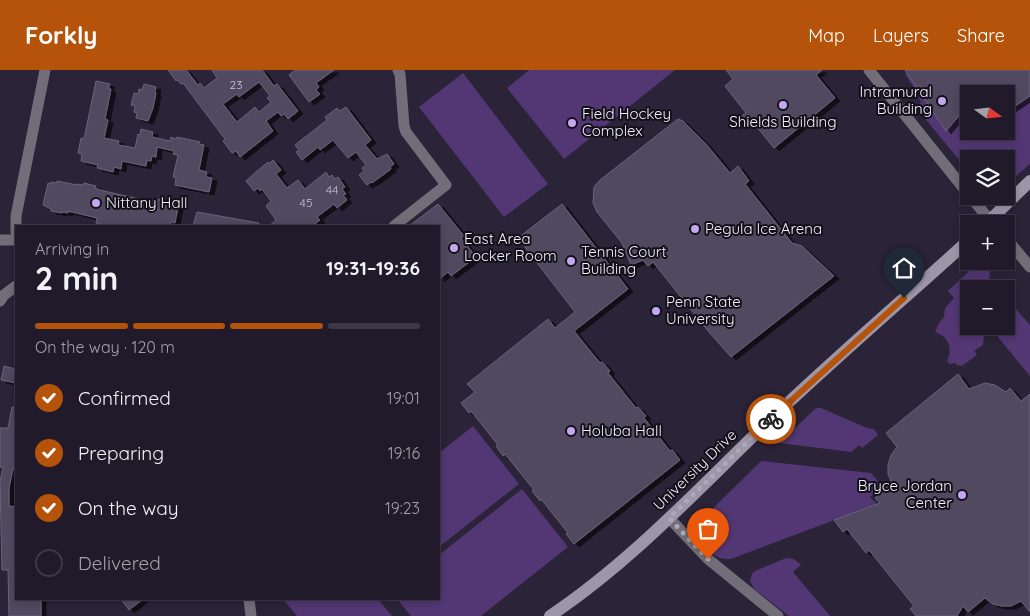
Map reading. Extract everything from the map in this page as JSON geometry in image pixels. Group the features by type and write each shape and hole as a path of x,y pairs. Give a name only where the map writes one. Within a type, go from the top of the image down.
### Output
{"main road":[{"path":"997,215 1030,181"},
{"name":"University Drive","path":"550,616 606,574 669,518 798,393 960,248"}],"street":[{"path":"16,225 16,216 45,70"},
{"path":"395,225 446,186 406,132 398,70"},
{"path":"869,70 960,185"},
{"path":"976,205 984,215"},
{"path":"0,240 15,240"},
{"path":"1015,249 1030,267"},
{"path":"0,301 15,287"},
{"path":"669,518 715,566 778,616"},
{"path":"249,600 251,616"}],"shaded area":[{"name":"Field Hockey Complex","path":"529,70 675,70 564,159 507,88"},
{"path":"463,73 548,184 504,217 419,107"},
{"path":"907,73 960,112 960,140 1015,140 1015,106 1030,96 1030,164 1015,177 1015,150 960,150 960,161 917,106 921,102 920,97 905,74"},
{"path":"970,270 988,270 990,272 989,280 960,280 960,335 984,335 983,345 974,351 977,355 962,366 958,366 955,363 950,364 947,361 950,347 944,337 935,332 944,317 945,308 954,298 948,291"},
{"path":"1015,308 1030,325 1030,376 998,335 1015,335"},
{"path":"816,408 821,408 867,428 874,429 878,435 862,448 859,445 851,452 779,443"},
{"path":"473,426 519,484 440,546 440,452"},
{"path":"761,461 871,473 882,486 870,497 877,504 731,559 719,557 703,546 691,530"},
{"path":"522,489 568,547 481,616 411,616 398,600 440,600 440,554"},
{"path":"786,558 794,559 801,565 793,572 830,616 789,616 754,589 750,581 755,571"},
{"path":"284,600 379,600 392,616 297,616"}],"building":[{"path":"168,70 186,70 198,85 200,83 204,88 217,78 212,70 262,70 274,86 277,84 298,111 288,119 284,114 281,116 278,112 266,121 273,131 240,157 236,151 232,153 223,141 225,139 183,83 181,84 178,80 176,81","holes":["259,82 270,96 267,98 271,102 259,112 255,107 237,122 223,104 237,94 239,97"]},
{"path":"295,70 334,70 316,83 319,87 316,90 320,94 309,102 289,75"},
{"name":"Shields Building","path":"726,70 822,70 816,75 835,98 774,148 752,121 747,125 740,117 746,113 725,86 733,79"},
{"name":"Intramural Building","path":"905,70 1030,70 1030,96 1015,106 1015,85 960,85 960,115 946,131"},
{"path":"96,81 110,84 108,89 111,89 105,119 108,120 104,138 119,141 118,145 135,148 141,129 153,132 152,137 170,141 171,137 176,139 177,137 200,142 199,144 204,145 199,170 207,172 206,177 212,178 209,192 175,185 176,178 173,177 178,155 173,154 174,151 157,147 156,157 152,156 151,161 147,160 146,166 122,161 121,169 114,167 113,172 97,168 98,165 81,161 82,154 78,153 81,138 84,139"},
{"path":"144,84 156,87 153,108 148,121 136,118 135,106 131,105 134,93 138,94 139,89 142,90"},
{"path":"346,107 371,140 365,145 377,159 387,154 394,164 390,167 391,169 367,185 359,175 364,171 362,168 366,165 356,152 348,158 333,140 320,150 318,147 302,160 296,152 299,150 295,145 327,120 325,117 337,108 340,111"},
{"name":"Pegula Ice Arena","path":"678,119 683,121 706,144 730,173 738,166 749,181 745,184 792,243 802,246 834,276 731,357 653,262 648,266 643,260 631,265 622,243 597,212 593,203 594,187 600,180"},
{"path":"273,160 281,170 276,174 287,188 298,180 305,189 326,172 329,177 332,175 335,179 338,177 345,187 342,189 346,194 343,195 347,200 337,208 334,204 317,217 320,220 313,225 270,225 276,220 266,206 271,201 262,189 260,191 258,188 254,191 246,181 268,162 269,164"},
{"name":"Nittany Hall","path":"57,181 83,185 84,183 96,186 95,188 100,190 152,202 152,200 158,201 158,199 170,202 169,204 178,207 175,223 171,222 170,225 105,225 96,223 97,218 68,211 68,213 62,213 51,211 51,209 43,205 48,183 57,183"},
{"name":"East Area Locker Room","path":"438,204 464,236 461,238 476,257 451,276 448,272 440,278 440,225 410,225"},
{"name":"Holuba Hall","path":"562,204 628,289 574,331 600,363 602,362 610,371 608,373 636,408 638,407 646,416 644,418 670,451 672,450 680,460 574,544 566,534 568,533 541,499 540,501 532,491 534,490 505,454 503,456 496,446 498,445 471,411 469,413 461,403 475,392 467,384 548,319 555,328 575,312 518,238"},
{"path":"197,212 259,223 259,225 193,225"},
{"path":"4,366 15,369 15,383 1,380"},
{"name":"Bryce Jordan Center","path":"958,374 969,389 985,383 995,385 1006,392 1010,388 1021,401 1030,394 1030,612 1021,601 1011,606 1002,606 993,604 985,598 968,612 963,606 957,616 916,616 910,609 914,606 869,550 866,553 847,529 843,532 834,520 880,503 875,498 892,483 888,474 888,465 891,455 897,447 886,433"},
{"path":"12,407 15,407 15,470 13,469 9,488 9,506 15,507 15,600 41,600 41,616 9,616 8,570 2,570 0,482 3,467 0,467 0,428 8,428"},
{"path":"122,600 142,600 129,610"}],"way so far":[{"path":"708,559 669,518 771,419"}],"place":[{"name":"Intramural Building","path":"942,101"},
{"name":"Shields Building","path":"783,105"},
{"name":"Field Hockey Complex","path":"572,123"},
{"name":"Nittany Hall","path":"96,203"},
{"name":"Pegula Ice Arena","path":"695,229"},
{"name":"East Area Locker Room","path":"454,248"},
{"name":"Tennis Court Building","path":"571,261"},
{"name":"Penn State University","path":"656,311"},
{"name":"Holuba Hall","path":"571,431"},
{"name":"Bryce Jordan Center","path":"962,495"}],"route":[{"path":"771,419 904,298"}]}
